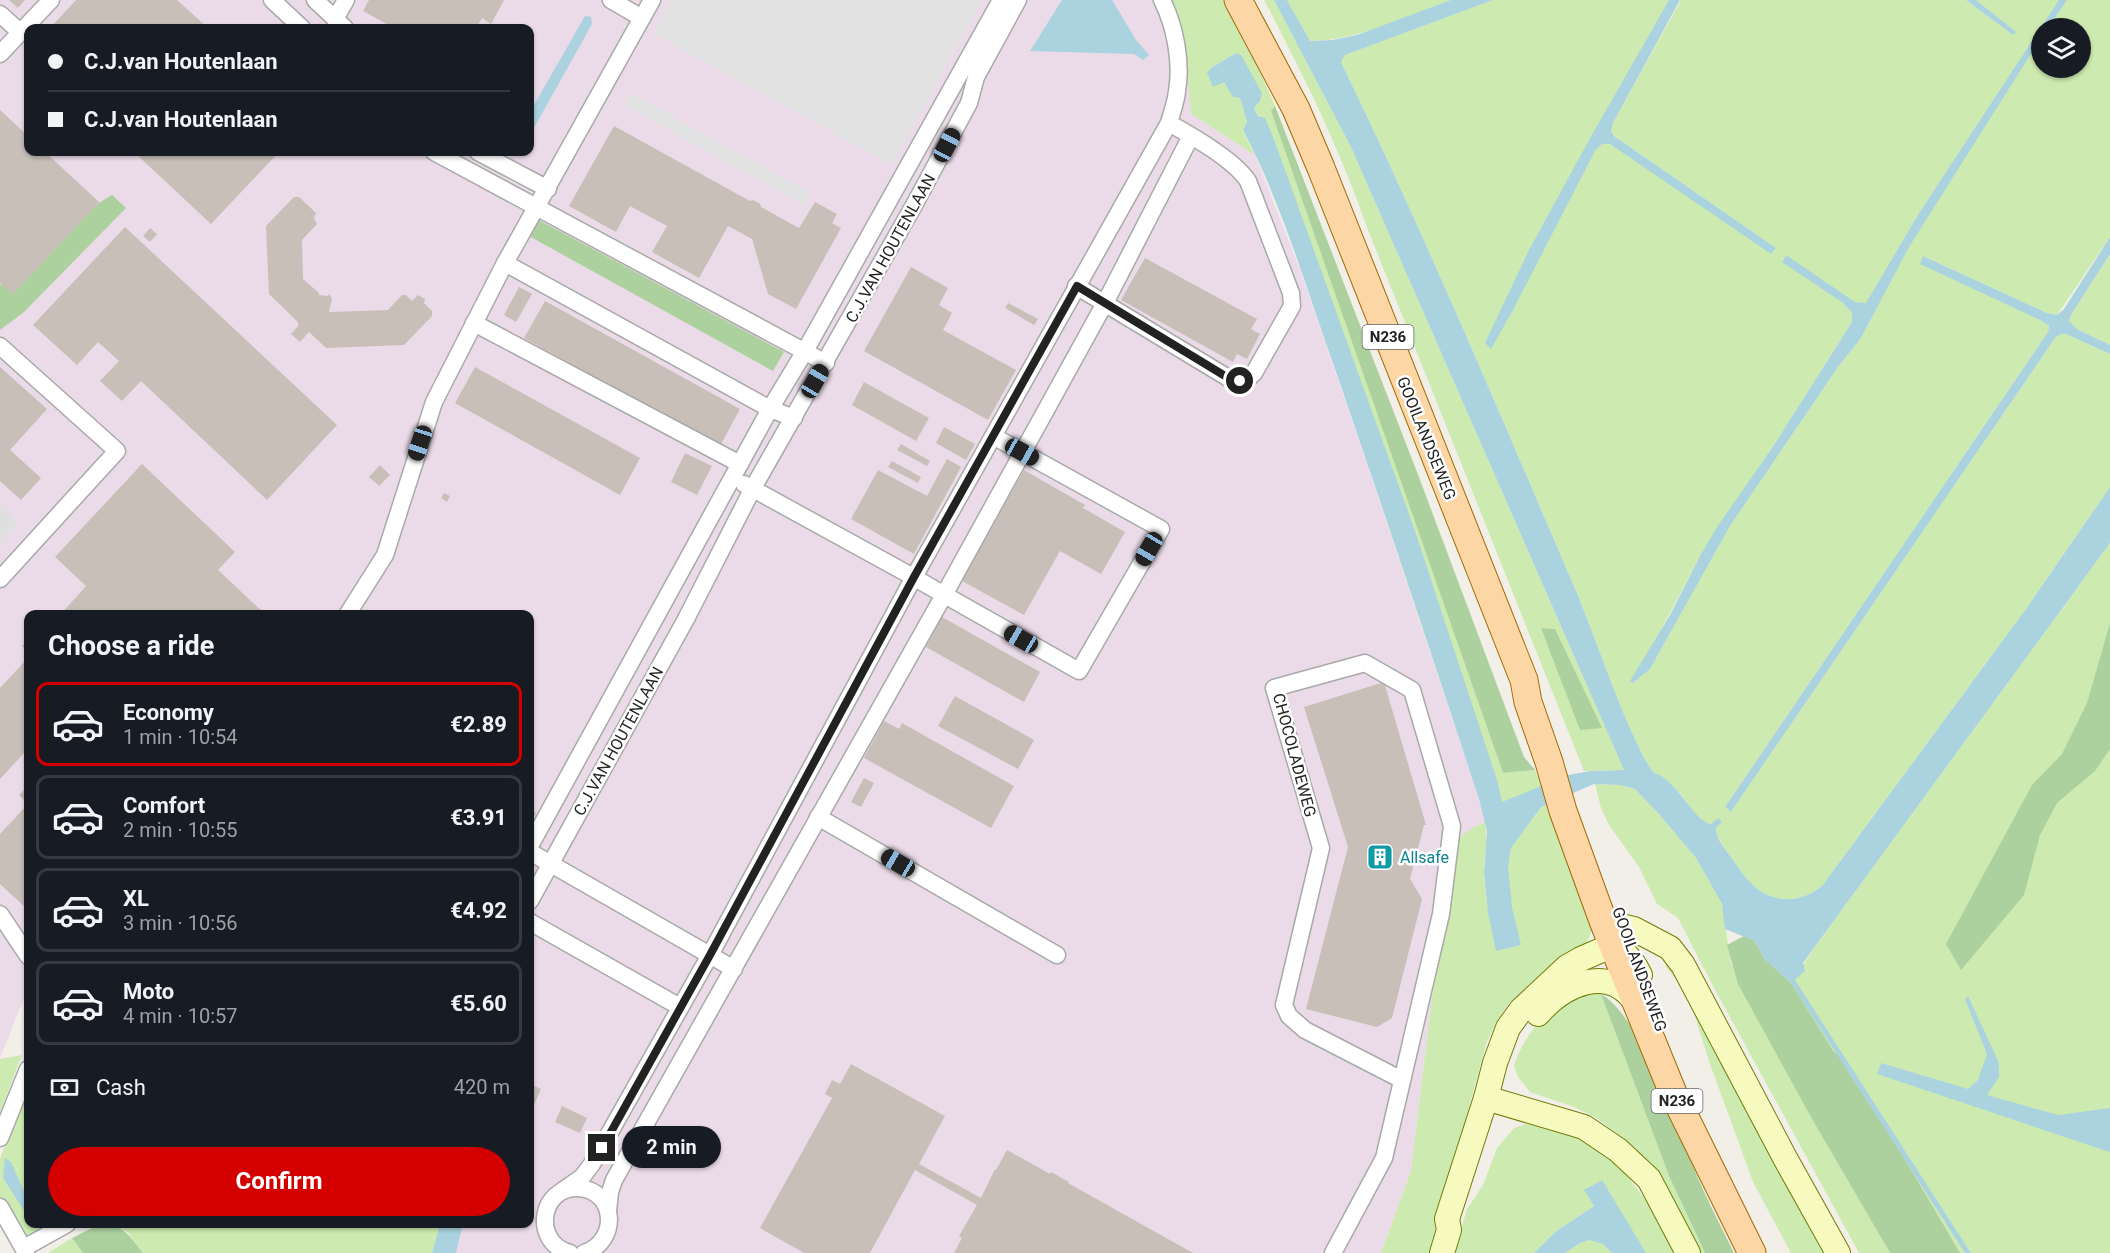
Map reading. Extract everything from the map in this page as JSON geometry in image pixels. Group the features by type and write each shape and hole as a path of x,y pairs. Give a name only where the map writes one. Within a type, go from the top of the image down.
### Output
{"main road":[{"name":"GOOILANDSEWEG","path":"1238,0 1296,109 1321,168 1524,681 1537,699 1570,808 1619,936 1636,1003 1673,1093 1752,1253"},
{"name":"GOOILANDSEWEG","path":"1619,936 1636,952 1640,975 1698,1111 1768,1253"}],"street":[{"path":"28,24 51,0"},
{"path":"272,0 298,24"},
{"path":"315,0 340,24 346,0"},
{"path":"611,0 642,18"},
{"path":"350,610 385,555 434,402 505,263 652,0"},
{"path":"566,1252 549,1239 545,1231 543,1221 548,1204 582,1177 592,1164 710,955 914,577 1169,123 1177,91 1178,59 1168,12 1162,0"},
{"name":"C.J.VAN HOUTENLAAN","path":"534,839 770,409 1010,1"},
{"name":"C.J.VAN HOUTENLAAN","path":"534,894 686,619 753,488 826,363 958,124 969,103 976,77 1010,1"},
{"path":"0,14 20,32"},
{"path":"0,54 24,28"},
{"path":"1077,286 1230,379 1240,381 1246,380 1254,373 1292,306 1291,293 1248,181 1235,167 1169,123"},
{"path":"612,1253 608,1230 608,1211 614,1180 944,595 1105,303 1191,136"},
{"path":"441,156 826,363"},
{"path":"486,156 548,189"},
{"path":"505,263 770,409 794,418"},
{"path":"474,323 740,464"},
{"path":"0,346 117,451 0,579"},
{"path":"731,479 753,488 1079,671 1161,529 993,436"},
{"path":"701,535 723,549"},
{"path":"662,606 686,619"},
{"name":"CHOCOLADEWEG","path":"1333,1253 1384,1158 1441,914 1452,826 1412,690 1365,663 1274,688 1321,848 1284,1005 1289,1016 1305,1030 1402,1080"},
{"path":"617,687 640,700"},
{"path":"818,817 1057,955"},
{"path":"534,854 734,969"},
{"path":"0,914 24,950"},
{"path":"534,924 680,1007"},
{"path":"1492,1100 1495,1063 1508,1028 1521,1010 1567,967 1634,928 1670,948 1683,965 1779,1148 1838,1253"},
{"path":"1442,1253 1449,1230 1447,1219 1492,1100 1512,1052 1525,1029 1541,1011 1564,992 1579,984 1596,980 1620,985 1630,993 1636,1003"},
{"path":"0,1138 24,1079"},
{"path":"1492,1100 1584,1127 1618,1150 1649,1179 1688,1253"},
{"path":"562,1191 571,1188 590,1191 598,1196 608,1211"},
{"path":"0,1207 25,1251 61,1228"},
{"path":"584,1253 598,1246 608,1230"}],"shaded area":[{"path":"0,0 1172,0 1181,28 1255,155 1299,267 1366,461 1485,822 1474,827 1447,874 1411,1171 1381,1253 456,1253 462,1228 534,1228 534,610 24,610 24,998 0,1058 0,543 19,523 0,505"},
{"path":"672,0 982,0 892,165 654,34"},
{"path":"631,93 810,193 803,205 624,105"},
{"path":"0,505 19,523 0,543"}],"green space":[{"path":"1172,0 1226,0 1244,36 1275,106 1271,111 1503,773 1535,770 1542,787 1502,803 1275,142 1254,108 1260,101 1236,53 1211,68 1233,96 1240,98 1247,122 1243,131 1255,155 1191,114 1187,62"},
{"path":"1264,0 1274,0 1351,147 1624,770 1584,771 1334,142"},
{"path":"1287,0 1452,0 1364,32 1328,40 1309,41"},
{"path":"1493,0 1669,0 1485,343 1595,151 1602,144 1610,144 1776,248 1614,136 1611,131 1613,123 1681,0 1966,0 2013,35 2001,20 1976,0 2060,0 2048,18 2031,18 2031,44 1919,213 1866,304 1855,302 1786,256 1782,261 1843,303 1852,313 1852,322 1700,556 1633,683 1650,669 1730,526 1838,367 1861,338 1921,223 2031,53 2031,78 2091,78 2091,18 2055,18 2067,0 2110,0 2110,237 2057,315 2047,313 1923,256 2042,321 2049,326 2048,332 1725,807 1731,812 2055,338 2061,334 2066,334 2110,354 2110,487 2026,609 1822,886 1813,892 1786,899 1776,898 1758,890 1722,846 1716,828 1722,822 1710,824 1702,820 1677,790 1662,776 1654,773 1645,760 1625,717 1577,594 1458,318 1341,62 1345,55"},
{"path":"1275,106 1417,472 1524,757 1535,770 1503,773 1271,111"},
{"path":"112,195 126,208 24,312 0,330 0,285 2,283 13,294 97,204"},
{"path":"539,220 784,352 773,371 529,236"},
{"path":"2110,254 2110,345 2077,329 2069,322 2071,315"},
{"path":"2110,543 2110,1253 1958,1253 1787,989 1819,941"},
{"path":"2110,623 2110,749 2095,771 2057,803 2040,835 2024,895 1961,970 1946,944 2032,785 2062,754 2087,703"},
{"path":"1541,628 1555,629 1602,728 1580,730"},
{"path":"1595,784 1620,785 1635,789 1696,858 1722,904 1731,963 1812,1119 1890,1253 1859,1253 1678,918 1657,904 1639,867 1609,825 1601,808"},
{"path":"1549,803 1595,921 1584,948 1578,955 1515,997 1503,1012 1487,1041 1429,1253 1381,1253 1411,1171 1447,874 1455,841 1485,822 1484,875 1488,912 1496,950 1520,945 1510,896 1508,869 1511,848 1541,807"},
{"path":"1744,936 1755,941 1764,958 1791,983 1834,1052 1846,1059 1960,1253 1890,1253 1812,1119 1738,984 1727,945"},
{"path":"1663,956 1673,963 1827,1253 1791,1253 1753,1182 1691,1004 1682,987 1666,967"},
{"path":"1594,991 1601,994 1669,1176 1705,1253 1697,1253 1642,1156 1621,1136 1595,1117 1530,1092 1518,1077 1514,1065 1536,1025 1561,1002 1582,993"},
{"path":"1601,994 1616,1006 1643,1047 1667,1099 1702,1188 1734,1253 1705,1253 1669,1176"},
{"path":"22,1055 0,1112 0,1059"},
{"path":"24,1096 24,1228 43,1228 19,1243 0,1208 0,1159"},
{"path":"1531,1122 1583,1140 1601,1151 1617,1165 1644,1198 1677,1253 1646,1253 1601,1180 1594,1206 1555,1232 1534,1253 1454,1253 1467,1209 1483,1185 1497,1148 1514,1128"},
{"path":"92,1228 118,1228 130,1236 143,1253 83,1253 72,1238"},
{"path":"120,1228 439,1228 432,1253 143,1253 128,1232"},
{"path":"72,1238 83,1253 48,1253"},
{"path":"1589,1240 1603,1244 1612,1253 1565,1253 1580,1243"}],"water":[{"path":"1062,0 1112,0 1136,40 1149,55 1143,60 1134,54 1030,51"},
{"path":"1274,0 1287,0 1310,41 1357,35 1451,0 1493,0 1345,55 1341,62 1487,383 1577,594 1641,753 1654,773 1670,783 1698,816 1711,824 1718,818 1722,822 1716,828 1720,842 1746,878 1767,895 1776,898 1795,898 1813,892 1822,886 2026,609 2110,487 2110,543 1803,963 1805,971 1791,983 1764,958 1755,941 1725,929 1722,904 1696,858 1635,789 1620,785 1594,784 1541,807 1511,848 1508,867 1512,907 1521,945 1496,951 1488,913 1484,872 1487,831 1479,799 1294,249 1270,188 1243,130 1247,122 1240,98 1233,97 1224,82 1213,87 1207,73 1211,68 1236,53 1241,55 1262,93 1260,101 1254,108 1258,116 1265,118 1275,142 1415,531 1497,780 1502,802 1568,775 1590,771 1624,770 1351,147"},
{"path":"1669,0 1680,0 1613,123 1611,131 1614,136 1776,248 1771,254 1610,144 1602,144 1595,151 1491,349 1485,343 1529,250"},
{"path":"1966,0 1976,0 2016,32 2013,35"},
{"path":"2059,0 2067,0 2055,18 2047,18"},
{"path":"585,16 591,17 592,24 534,128 534,105"},
{"path":"2031,43 2031,54 1909,247 1861,338 1838,367 1730,526 1650,669 1633,683 1630,681 1670,615 1717,527 1772,448 1852,322 1852,313 1843,303 1782,262 1786,255 1855,302 1866,303 1919,213"},
{"path":"2110,237 2110,254 2069,321 2077,329 2110,345 2110,354 2066,334 2055,338 1731,812 1725,807 2048,332 2049,326 2042,321 1920,264 1923,256 2047,313 2057,315 2064,309"},
{"path":"1968,996 1999,1063 1999,1077 1987,1095 2058,1115 2110,1108 2110,1152 1877,1074 1881,1063 1968,1089 1978,1080 1987,1054 1965,999"},
{"path":"5,1158 11,1162 24,1191 24,1211 3,1178"},
{"path":"1602,1180 1646,1253 1612,1253 1603,1244 1589,1240 1565,1253 1534,1253 1555,1232 1594,1206 1584,1190"},
{"path":"439,1228 462,1228 456,1253 432,1253"}],"building":[{"path":"9,0 25,0 18,8"},
{"path":"76,0 177,0 204,24 54,24"},
{"path":"369,0 504,0 491,24 482,18 478,24 387,24 363,11"},
{"path":"0,110 24,132 24,156 49,156 99,202 13,294 0,283"},
{"path":"614,126 750,201 753,200 761,207 799,228 815,202 837,214 832,223 841,228 796,309 768,294 752,239 728,226 699,278 652,252 667,226 630,206 616,232 569,206"},
{"path":"138,156 275,156 211,224"},
{"path":"294,197 299,197 316,213 314,218 317,224 302,240 303,279 319,295 329,294 332,299 329,312 388,310 402,295 406,295 412,301 418,295 425,299 424,303 432,311 432,316 404,345 326,348 309,332 300,342 291,334 299,325 297,321 269,294 266,226"},
{"path":"125,227 337,425 267,500 141,381 122,401 100,381 119,361 98,342 77,365 33,325"},
{"path":"150,228 157,234 150,242 143,236"},
{"path":"1145,258 1257,319 1251,329 1260,334 1247,359 1237,354 1233,362 1121,300"},
{"path":"911,267 948,288 939,305 952,313 943,330 1016,370 988,420 864,351"},
{"path":"519,287 532,294 516,322 504,315"},
{"path":"545,301 740,409 720,446 524,338"},
{"path":"1008,303 1038,319 1034,325 1005,308"},
{"path":"0,367 47,409 10,450 41,478 21,500 0,481"},
{"path":"475,367 640,458 620,495 455,403"},
{"path":"864,382 929,418 916,441 852,405"},
{"path":"944,427 975,444 966,460 936,443"},
{"path":"901,444 930,461 927,466 897,450"},
{"path":"685,453 712,466 697,495 671,482"},
{"path":"947,459 961,467 914,554 851,519 878,470 927,496"},
{"path":"892,461 921,477 918,483 888,467"},
{"path":"142,464 235,552 218,570 261,610 64,610 86,586 55,557"},
{"path":"380,465 390,475 379,486 369,477"},
{"path":"1024,470 1085,505 1083,508 1125,532 1101,574 1060,551 1024,615 962,581"},
{"path":"444,493 450,496 447,502 441,498"},
{"path":"942,617 1040,672 1024,702 926,647"},
{"path":"24,662 24,753 0,779 0,688"},
{"name":"Allsafe","path":"1384,682 1426,825 1424,825 1410,879 1422,899 1392,1018 1377,1027 1306,1009 1348,847 1304,707"},
{"path":"955,696 1034,740 1018,769 938,726"},
{"path":"884,721 899,729 902,723 1014,786 991,828 864,758"},
{"path":"864,778 874,783 861,807 851,802"},
{"path":"24,790 24,800 19,795"},
{"path":"24,808 24,906 0,884 0,834"},
{"path":"851,1064 945,1116 919,1164 981,1198 1007,1150 1050,1174 1051,1172 1193,1253 954,1253 962,1238 959,1236 977,1205 915,1170 870,1253 804,1253 760,1228 832,1098 825,1094 832,1080 840,1084"},
{"path":"534,1086 541,1089 534,1105"},
{"path":"562,1106 587,1118 580,1133 555,1122"}],"waterway":[{"path":"1790,977 1968,1253"}],"place":[{"name":"Allsafe","path":"1380,857"}],"route":[{"path":"602,1148 710,955 914,577 1077,286 1230,379 1240,381"}]}
